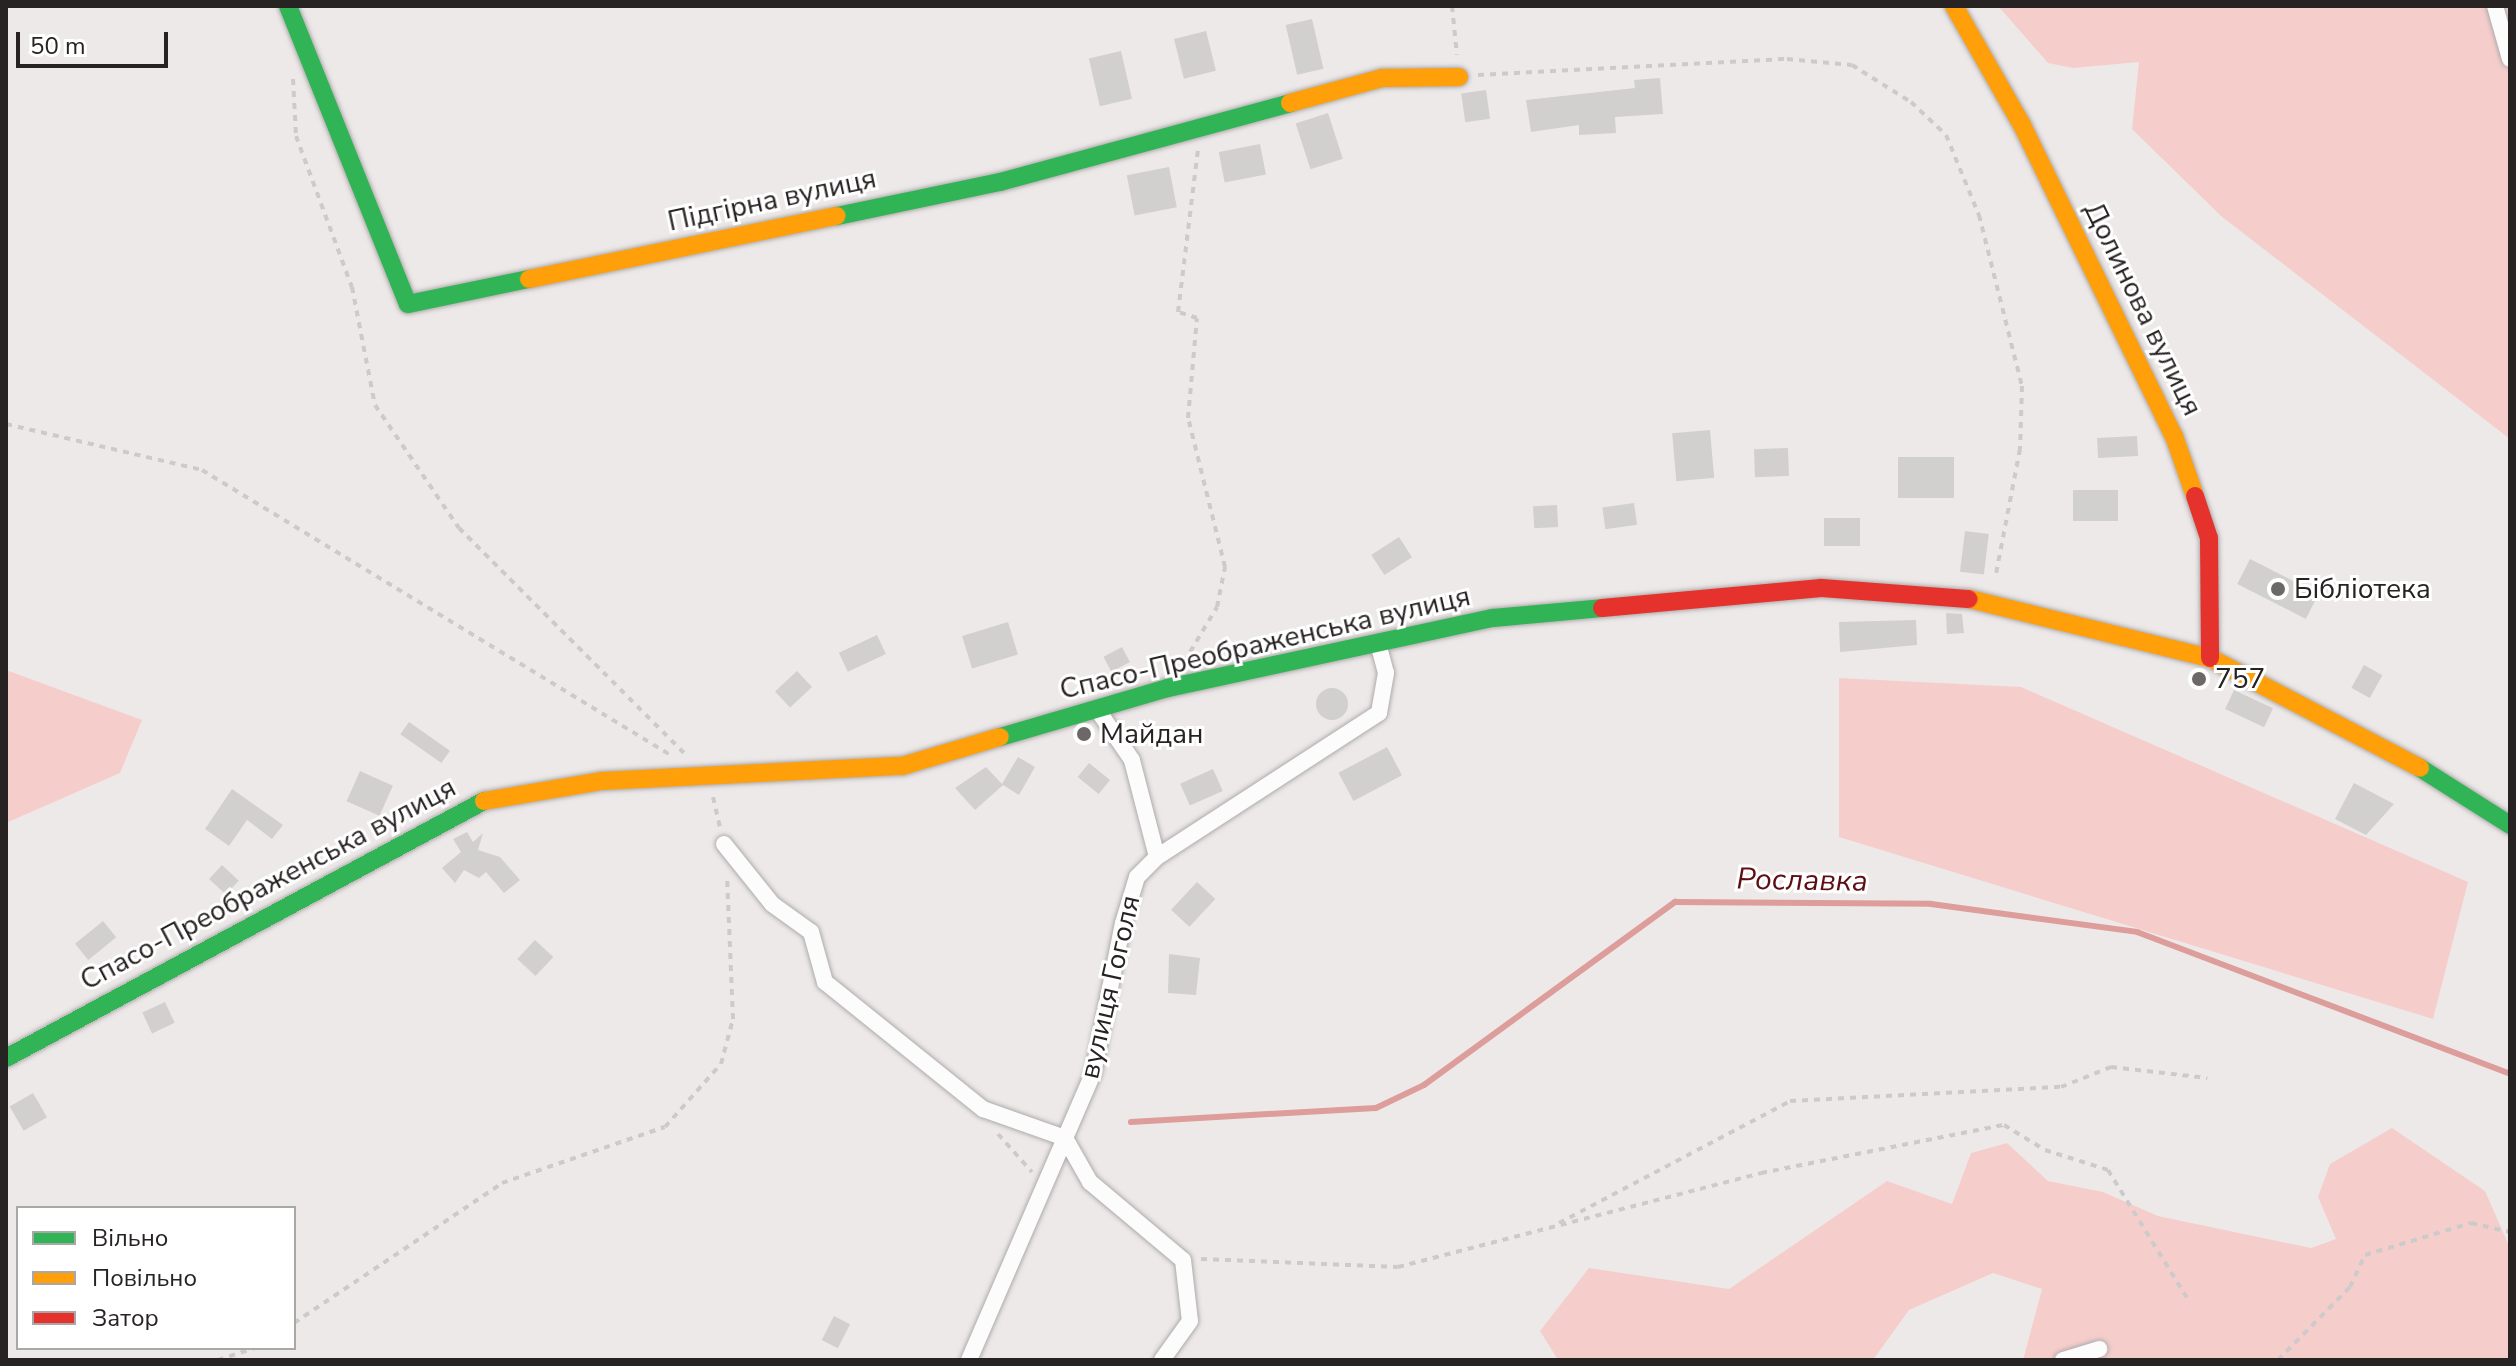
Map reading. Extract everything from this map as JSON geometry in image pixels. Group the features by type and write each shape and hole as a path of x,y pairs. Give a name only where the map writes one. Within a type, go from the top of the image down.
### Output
{"street":[{"name":"Підгірна вулиця","path":"288,6 408,304 1000,182 1382,78 1459,77"},
{"name":"Долинова вулиця","path":"1954,6 2022,125 2174,436 2209,538 2210,658"},
{"path":"2495,6 2510,59"},
{"name":"Спасо-Преображенська вулиця","path":"6,1058 477,802 602,781 902,766 1168,688 1493,618 1821,588 1991,601 2210,658 2432,774 2510,825"},
{"path":"1097,709 1132,760 1157,857 1379,713 1386,673 1378,644"},
{"path":"724,844 772,904 811,932 825,982 983,1109 1065,1138 1090,1182 1183,1260 1190,1321 1162,1360"},
{"name":"вулиця Гоголя","path":"969,1360 1047,1189 1093,1074 1137,877 1157,857"},
{"path":"2063,1360 2099,1349"}],"path":[{"path":"1452,6 1459,77 1787,59 1852,65 1911,102 1946,135 1979,215 2022,386 2020,449 1991,601"},
{"path":"292,75 296,136 352,287 375,405 459,528 708,778 724,844 733,1019 721,1064 665,1127 502,1183 296,1322"},
{"path":"1168,688 1217,607 1225,567 1188,418 1197,318 1178,312 1193,237 1199,126"},
{"path":"6,424 202,470 708,778"},
{"path":"1550,1228 1790,1101 2061,1087 2111,1067 2207,1078"},
{"path":"1183,1260 1398,1267 1761,1173 2004,1125 2045,1150 2108,1170 2187,1298"},
{"path":"995,1130 1047,1189"},
{"path":"2278,1360 2350,1287 2365,1255 2471,1223 2510,1232"},
{"path":"218,1360 250,1350"}],"shaded area":[{"path":"1998,6 2510,6 2510,439 2221,216 2132,129 2139,62 2073,68 2048,63"},
{"path":"6,670 142,720 120,773 6,823"},
{"path":"1839,678 2021,687 2468,882 2433,1019 1839,837"},
{"path":"2392,1128 2485,1191 2510,1248 2510,1360 2023,1360 2042,1289 1993,1273 1909,1310 1873,1360 1558,1360 1540,1331 1589,1268 1729,1289 1887,1181 1952,1204 1971,1153 2007,1143 2048,1181 2103,1192 2158,1216 2311,1248 2336,1239 2318,1197 2330,1164"}],"building":[{"path":"1312,19 1323,69 1297,75 1286,25"},
{"path":"1206,31 1216,71 1184,79 1174,39"},
{"path":"1121,51 1132,99 1100,106 1089,58"},
{"path":"1660,78 1663,114 1615,117 1616,133 1579,135 1579,125 1531,132 1526,100 1635,88 1634,80"},
{"path":"1486,90 1490,119 1465,122 1461,93"},
{"path":"1328,113 1343,159 1310,169 1296,124"},
{"path":"1260,144 1266,174 1225,182 1219,152"},
{"path":"1169,167 1177,207 1135,215 1127,175"},
{"path":"1710,430 1714,478 1676,481 1672,433"},
{"path":"2137,436 2138,456 2098,458 2097,438"},
{"path":"1788,448 1789,476 1755,477 1754,449"},
{"path":"1898,457 1954,457 1954,498 1898,498"},
{"path":"2073,490 2118,490 2118,521 2073,521"},
{"path":"1634,503 1637,525 1605,529 1602,507"},
{"path":"1557,505 1558,527 1534,528 1533,506"},
{"path":"1824,518 1860,518 1860,546 1824,546"},
{"path":"1965,531 1989,534 1984,575 1960,572"},
{"path":"1399,537 1412,557 1384,575 1371,555"},
{"name":"Бібліотека","path":"2250,559 2319,594 2306,619 2237,584"},
{"path":"1946,613 1962,614 1964,633 1947,634"},
{"path":"1916,620 1917,645 1840,652 1839,622"},
{"path":"1008,622 1018,655 972,669 962,636"},
{"path":"877,635 886,654 848,672 839,653"},
{"path":"1122,647 1130,662 1111,672 1103,657"},
{"path":"2364,665 2382,675 2370,698 2351,688"},
{"path":"797,671 812,687 790,708 775,691"},
{"path":"1332,688 1343,693 1348,704 1343,715 1332,720 1321,715 1316,704 1321,693"},
{"path":"2234,690 2273,708 2264,727 2225,709"},
{"path":"409,722 450,751 441,763 400,734"},
{"path":"1387,747 1402,775 1353,801 1338,773"},
{"path":"1018,757 1035,767 1019,795 1003,785 975,810 955,788 986,767 1002,784"},
{"path":"1089,763 1110,780 1099,794 1078,777"},
{"path":"1213,769 1223,791 1190,806 1180,784"},
{"path":"360,771 393,786 379,816 347,801"},
{"path":"2354,783 2394,804 2366,835 2335,819"},
{"path":"232,789 283,825 272,839 247,820 229,846 205,829"},
{"path":"467,832 473,842 483,833 478,850 500,857 520,880 504,893 486,872 479,878 464,870 455,883 442,868 461,852 453,839"},
{"path":"222,865 239,881 226,895 209,879"},
{"path":"1197,882 1215,899 1189,927 1171,910"},
{"path":"103,921 116,937 88,960 75,944"},
{"path":"535,940 553,957 536,976 517,959"},
{"path":"1169,954 1200,958 1196,995 1168,993"},
{"path":"165,1002 175,1023 152,1033 142,1013"},
{"path":"33,1093 47,1117 24,1131 10,1106"},
{"path":"834,1316 850,1324 838,1348 822,1340"}],"waterway":[{"name":"Рославка","path":"1131,1122 1376,1108 1424,1085 1675,902 1931,904 2137,932 2510,1074"}],"traffic: fast":[{"path":"288,6 408,304 529,279"},
{"path":"837,216 1000,182 1290,103"},
{"path":"1000,737 1168,688 1493,618 1602,608"},
{"path":"2420,768 2510,825"},
{"path":"6,1058 484,801"}],"traffic: slow":[{"path":"1954,6 2022,125 2174,436 2195,496"},
{"path":"1290,103 1382,78 1459,77"},
{"path":"529,279 837,216"},
{"path":"1969,599 2210,658 2420,768"},
{"path":"484,801 602,781 902,766 1000,737"}],"traffic: jam":[{"path":"2195,496 2209,538 2210,658"},
{"path":"1602,608 1821,588 1969,599"}],"place":[{"name":"Бібліотека","path":"2278,589"},
{"name":"757","path":"2199,679"},
{"name":"Майдан","path":"1084,734"}]}
